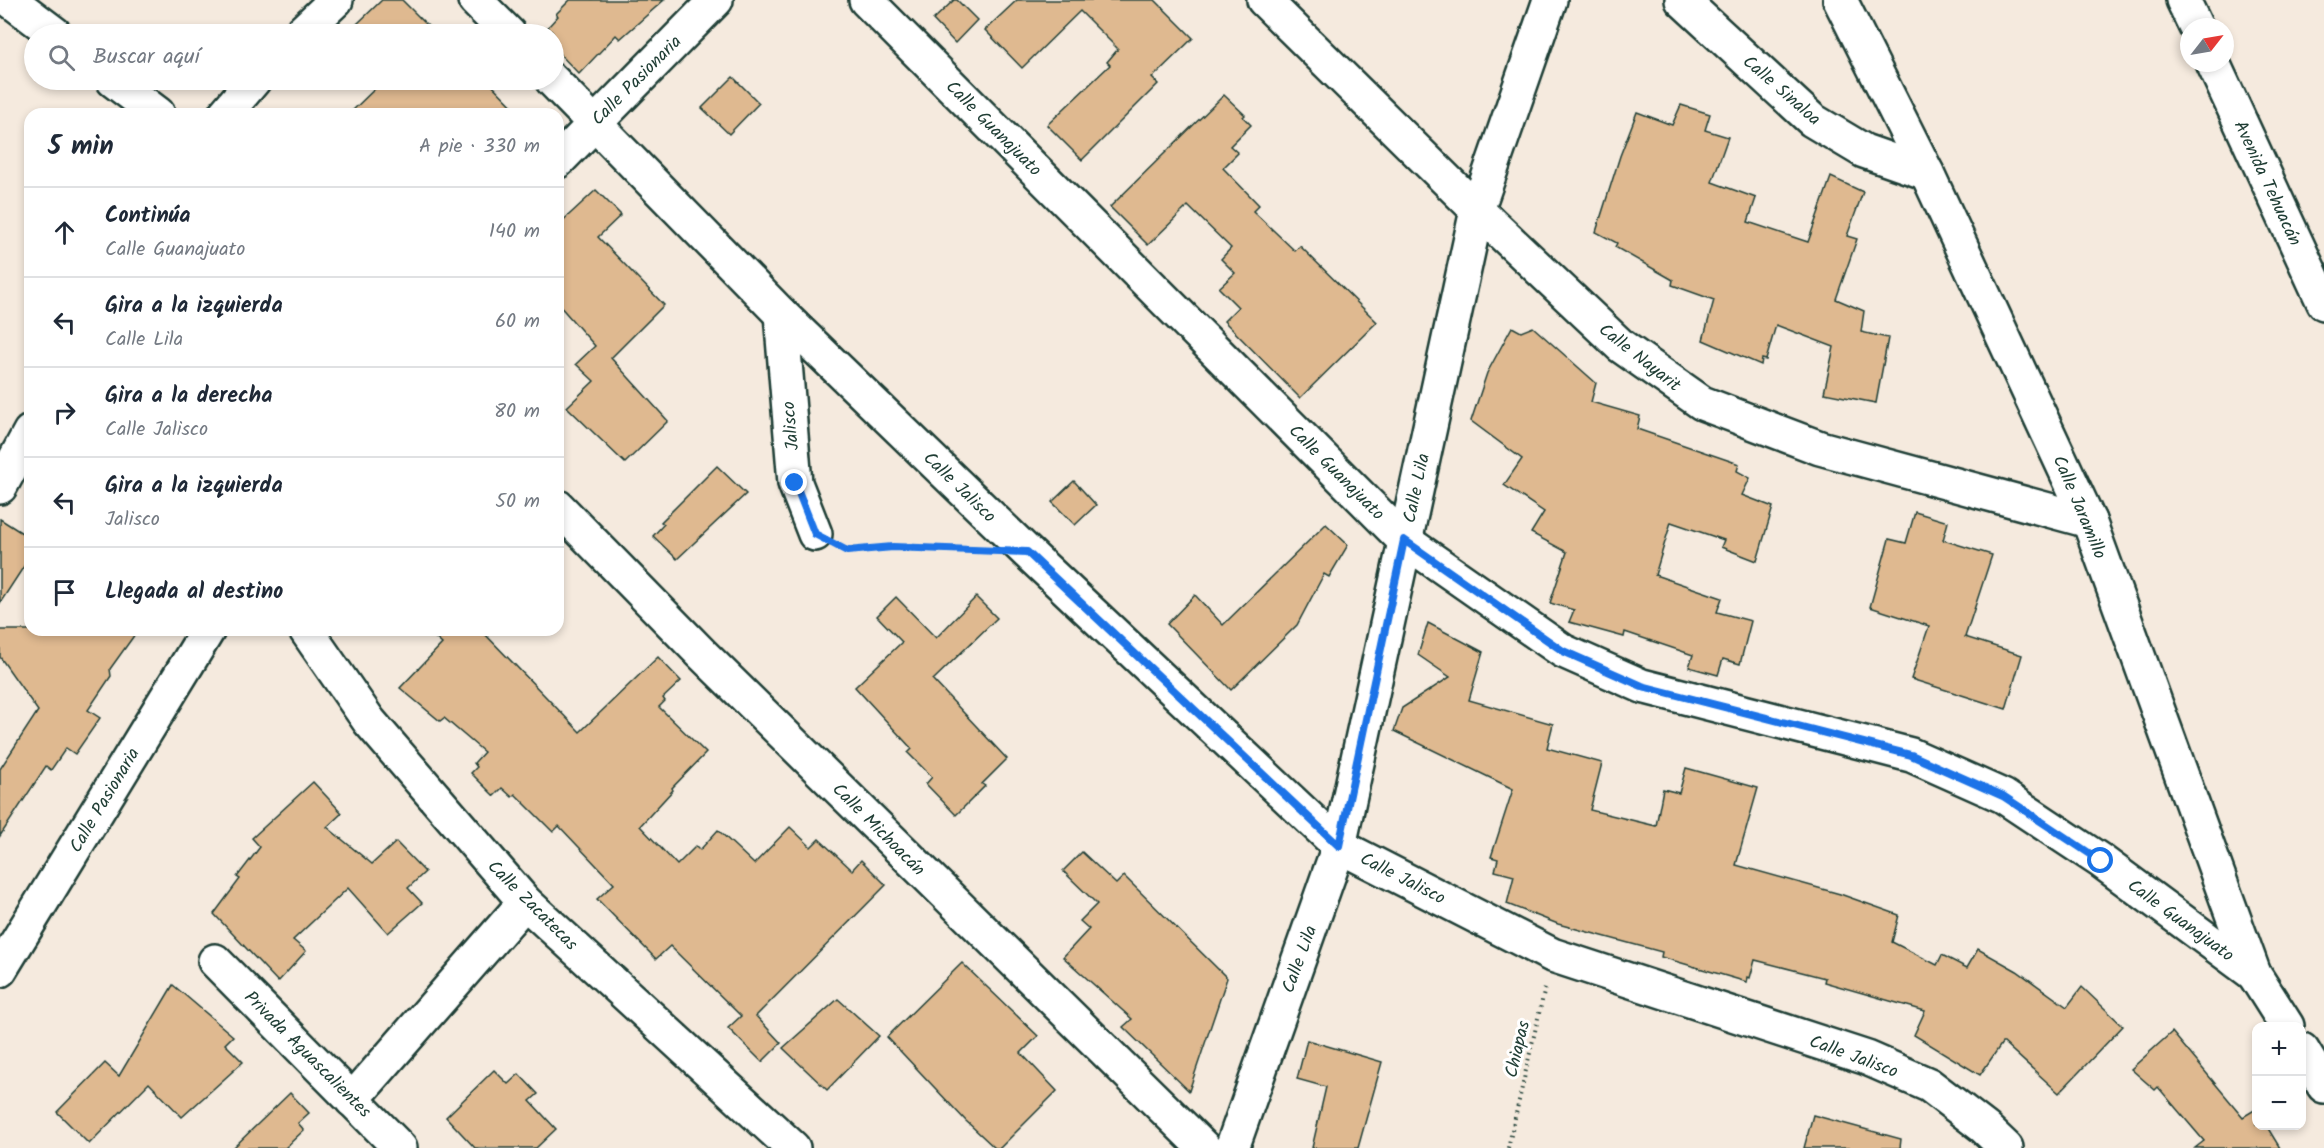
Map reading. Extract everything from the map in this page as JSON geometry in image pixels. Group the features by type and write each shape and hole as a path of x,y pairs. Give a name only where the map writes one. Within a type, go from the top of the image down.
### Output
{"street":[{"path":"10,0 42,24"},
{"path":"311,24 336,0"},
{"path":"475,0 499,24"},
{"name":"Calle Pasionaria","path":"564,154 716,0"},
{"name":"Calle Guanajuato","path":"866,0 1404,540 1563,651 1642,686 1911,755 2003,796 2101,861 2254,974"},
{"name":"Calle Nayarit","path":"1264,0 1477,210 1621,346 1702,404 1820,448 2089,521"},
{"name":"Calle Lila","path":"1232,1148 1339,846 1477,210 1550,0"},
{"name":"Calle Sinaloa","path":"1682,0 1812,120 1864,151 1927,173"},
{"name":"Calle Jaramillo","path":"1840,0 1927,173 2089,521 2254,974 2284,1022"},
{"path":"2183,0 2192,18"},
{"name":"Avenida Tehuacán","path":"2216,72 2324,303"},
{"path":"126,90 150,108"},
{"path":"230,108 245,90"},
{"name":"Calle Jalisco","path":"562,90 781,314 1027,552 1339,846 1552,955 1867,1058 1929,1085 1985,1128 2006,1148"},
{"name":"Jalisco","path":"781,314 795,483 815,534"},
{"path":"2,479 24,442"},
{"name":"Calle Michoacán","path":"564,513 701,653 1204,1148"},
{"name":"Calle Pasionaria","path":"0,970 204,636"},
{"name":"Calle Zacatecas","path":"310,636 369,721 525,902 793,1148"},
{"path":"352,1100 525,902"},
{"name":"Privada Aguascalientes","path":"215,961 400,1148"},
{"path":"2306,1058 2324,1086"}],"path":[{"path":"815,534 847,551 893,547 1027,552"},
{"name":"Chiapas","path":"1508,1148 1552,955"}],"building":[{"path":"382,0 402,0 426,24 357,24"},
{"path":"570,0 664,0 620,39 616,35 579,74 564,58 564,24 551,24 558,16 556,14"},
{"path":"954,0 957,0 977,20 955,43 933,20"},
{"path":"1017,0 1155,0 1193,38 1152,78 1158,84 1082,160 1047,125 1110,65 1107,62 1118,49 1080,11 1022,68 985,30"},
{"path":"733,77 759,103 729,134 702,108"},
{"path":"374,90 497,90 514,108 355,108"},
{"path":"1224,95 1245,115 1243,117 1251,125 1230,146 1238,153 1223,168 1259,205 1253,211 1295,251 1300,246 1377,322 1300,398 1224,321 1238,307 1219,288 1235,273 1221,259 1231,248 1188,206 1148,245 1110,207"},
{"path":"1681,105 1710,114 1705,130 1728,137 1712,182 1756,198 1748,222 1808,242 1831,177 1863,192 1847,236 1857,239 1836,299 1864,311 1861,332 1888,338 1876,403 1824,393 1834,347 1776,325 1766,360 1762,359 1761,365 1703,340 1714,300 1672,285 1673,280 1615,247 1617,243 1596,232 1620,156 1637,112 1672,125"},
{"path":"596,190 621,215 598,237 664,305 611,358 668,421 625,463 567,407 594,381 576,364 595,346 564,311 564,219"},
{"path":"1512,327 1521,332 1533,327 1596,383 1591,402 1640,416 1637,429 1739,464 1737,471 1750,478 1742,495 1773,507 1757,561 1721,547 1724,540 1671,522 1655,575 1722,598 1717,612 1751,621 1740,664 1723,659 1718,675 1689,667 1693,655 1625,632 1624,637 1569,622 1574,610 1550,603 1567,552 1531,533 1544,512 1504,485 1522,459 1471,421 1487,373"},
{"path":"717,466 746,494 677,559 653,536 664,524 661,522"},
{"path":"1074,481 1096,505 1075,525 1052,502"},
{"path":"1915,512 1948,522 1943,540 1992,555 1965,637 2022,655 2006,709 1911,679 1929,626 1870,607 1889,539 1906,543"},
{"path":"0,519 24,534 24,566 0,603"},
{"path":"1326,524 1348,545 1329,577 1324,574 1297,625 1231,690 1167,624 1195,595 1223,625"},
{"path":"896,597 936,638 976,597 997,618 933,680 1007,759 982,784 985,786 956,815 926,784 932,777 908,753 912,749 855,687 902,642 877,616"},
{"path":"1428,623 1483,652 1469,700 1553,724 1547,748 1602,763 1590,810 1656,826 1663,789 1679,793 1686,768 1758,788 1736,865 1840,894 1899,915 1892,942 1937,965 1942,955 1967,968 1978,949 2017,971 2067,1007 2082,987 2123,1026 2059,1093 2004,1043 1980,1075 1914,1035 1925,1011 1824,982 1825,978 1755,960 1747,982 1661,957 1662,952 1558,924 1507,904 1514,876 1495,871 1498,859 1491,857 1513,789 1394,731 1402,708 1450,677 1418,655"},
{"path":"0,630 24,630 24,636 134,636 110,669 111,676 88,710 100,718 75,754 66,748 51,770 46,766 0,836 0,769 38,711 0,657"},
{"path":"433,636 487,636 580,732 658,657 681,681 663,698 665,701 659,707 706,753 640,826 677,865 696,846 700,850 718,830 754,864 790,827 811,847 819,839 852,870 861,860 886,885 756,1016 781,1043 762,1062 728,1028 741,1016 670,946 656,959 597,899 614,884 559,826 553,832 515,794 512,797 502,788 494,796 471,773 477,767 474,763 484,752 444,718 440,721 400,688 442,644"},
{"path":"313,782 342,813 327,827 372,864 396,842 425,872 408,888 422,903 388,933 348,888 293,940 306,951 278,982 214,914 240,879 237,877 260,847 252,838"},
{"path":"1082,852 1116,884 1124,876 1227,978 1189,1091 1123,1027 1132,1019 1063,957 1089,929 1080,921 1097,904 1063,871"},
{"path":"962,963 1038,1036 1021,1053 1057,1091 1000,1148 995,1148 966,1121 887,1037"},
{"path":"173,985 233,1036 225,1044 243,1062 182,1117 149,1083 89,1144 57,1112 105,1063 119,1076"},
{"path":"838,999 879,1036 827,1090 783,1048"},
{"path":"2172,1032 2243,1117 2252,1111 2252,1130 2269,1130 2280,1148 2195,1148 2204,1141 2158,1087 2155,1090 2131,1069"},
{"path":"1307,1040 1382,1062 1358,1148 1312,1148 1326,1087 1297,1079"},
{"path":"494,1070 508,1084 519,1074 538,1094 530,1101 556,1129 536,1148 475,1148 446,1117"},
{"path":"290,1093 309,1113 298,1123 304,1130 285,1148 233,1148"},
{"path":"1813,1115 1901,1139 1900,1148 1804,1148"}],"route":[{"path":"795,483 815,534 847,551 893,547 1027,552 1339,846 1404,540 1563,651 1642,686 1911,755 2003,796 2101,861"}]}
